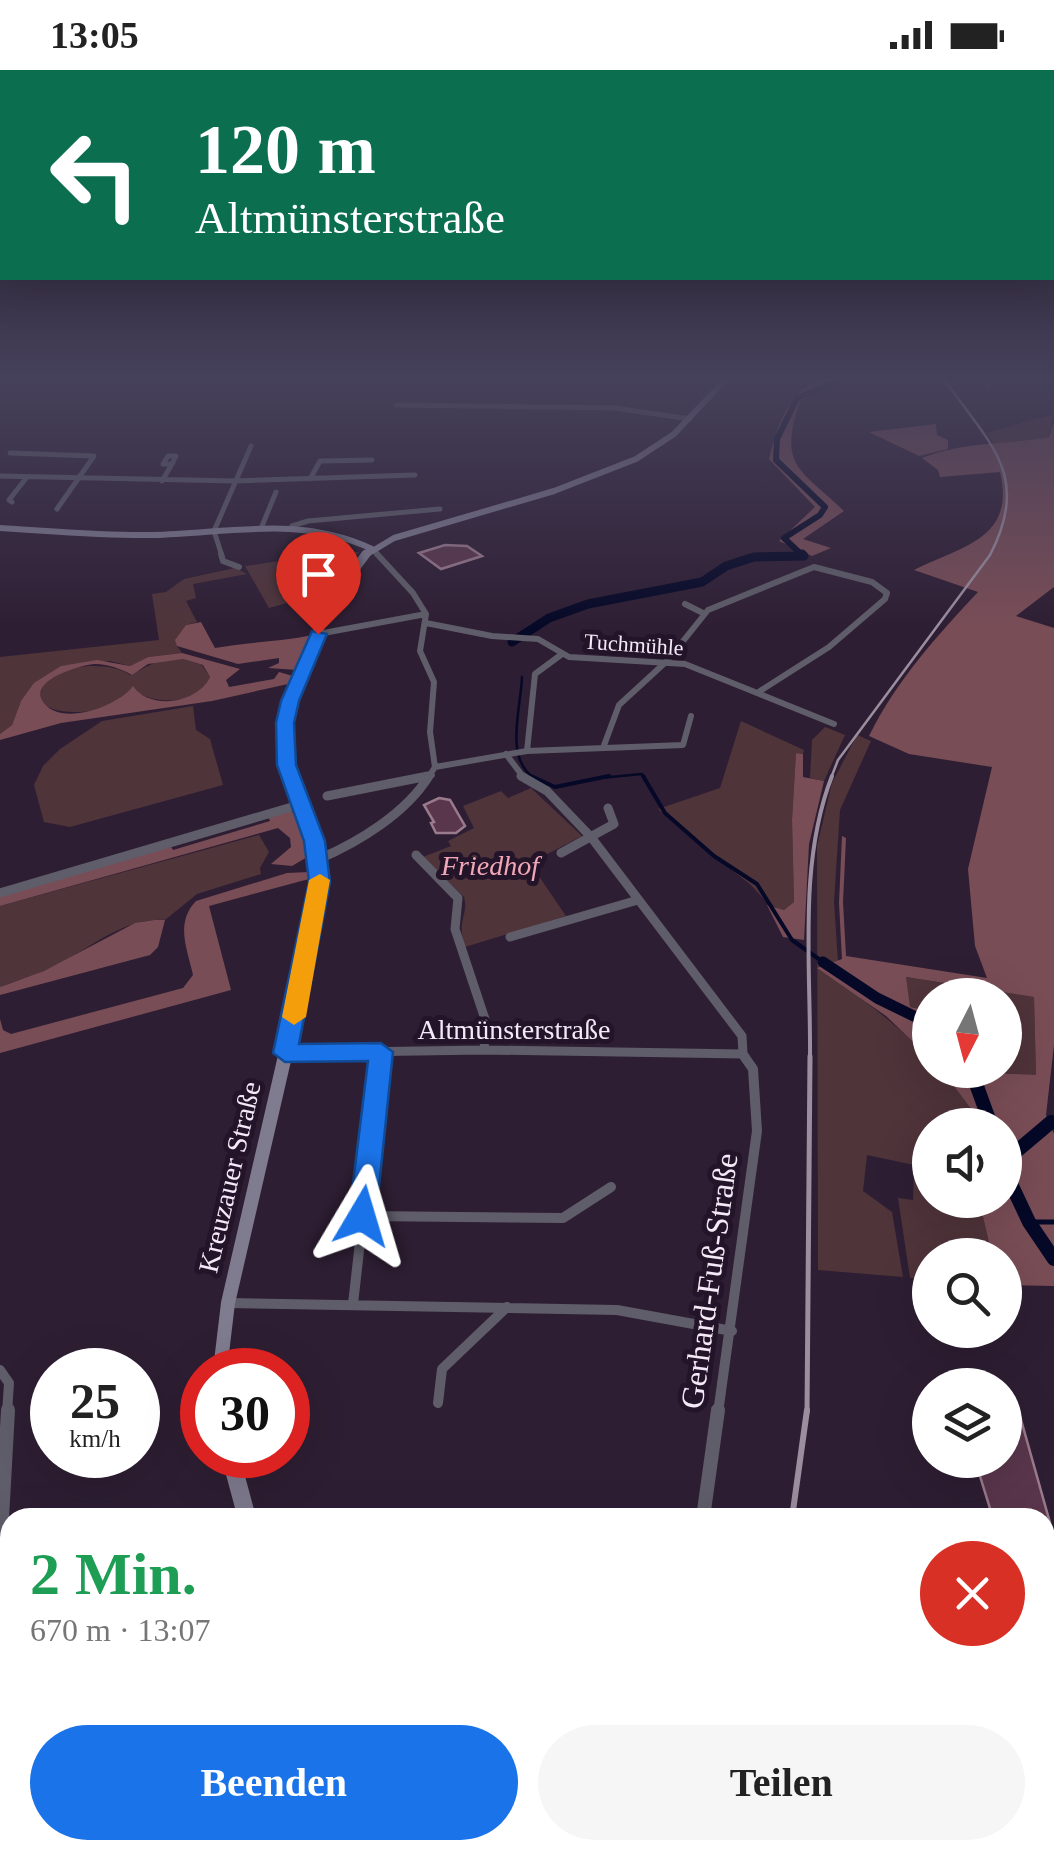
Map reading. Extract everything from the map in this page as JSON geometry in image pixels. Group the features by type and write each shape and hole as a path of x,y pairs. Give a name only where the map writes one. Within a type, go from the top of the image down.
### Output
{"main road":[{"path":"0,528 114,534 292,526 326,532 372,549 412,531 554,491 628,462"},
{"name":"Kreuzauer Straße","path":"223,1348 228,1304 318,899 318,859 287,765 285,723 318,634 348,575 372,549"},
{"path":"236,1478 244,1508"}],"street":[{"path":"57,509 89,462"},
{"path":"239,567 223,561 214,531 243,462"},
{"path":"310,478 319,462"},
{"path":"162,480 172,464"},
{"path":"0,476 234,481 415,474"},
{"path":"12,502 9,500 26,477"},
{"path":"262,526 276,492"},
{"path":"292,526 308,521 440,508"},
{"path":"318,859 344,849 367,833 419,792 433,771 430,732 436,707 434,682 420,650 426,618 414,593 372,549"},
{"path":"603,748 619,705 668,660 704,613 814,567 872,582 887,592 885,599 829,647 760,691"},
{"path":"685,604 704,613"},
{"path":"318,634 426,618"},
{"name":"Tuchmühle","path":"426,618 492,636 521,636 547,642 562,654 668,660 704,669 834,724"},
{"path":"516,753 535,674 562,654"},
{"path":"328,796 516,753 683,745 690,716"},
{"name":"Gerhard-Fuß-Straße","path":"516,753 523,778 547,791 590,837 742,1036 744,1054 754,1069 757,1131 705,1508"},
{"path":"0,894 302,804"},
{"path":"561,853 614,824 608,808"},
{"path":"416,855 458,898 455,929 486,1022 484,1050"},
{"path":"510,937 638,900"},
{"name":"Altmünsterstraße","path":"285,1053 484,1050 744,1054"},
{"path":"353,1304 381,1052"},
{"path":"362,1216 563,1218 611,1187"},
{"path":"228,1304 617,1310 732,1331"},
{"path":"438,1403 442,1369 507,1307"},
{"path":"0,1370 9,1383 2,1508"}],"green space":[{"path":"359,552 334,590 269,608 245,566"},
{"path":"235,568 247,574 193,584 196,598 186,601 197,622 186,625 177,646 182,653 148,657 130,666 110,661 61,666 21,701 12,725 0,734 0,657 159,640 152,594 166,592 184,579"},
{"path":"183,659 202,665 210,677 196,693 177,700 155,699 135,691 102,709 76,712 55,710 42,701 45,683 66,670 109,667 130,675 160,660"},
{"path":"193,706 196,730 210,739 223,785 70,827 44,822 34,785 43,766 60,749 102,721"},
{"path":"741,721 804,750 803,754 796,753 792,820 794,902 784,910 767,902 658,809 720,788"},
{"path":"825,727 845,735 824,781 810,778 812,740"},
{"path":"857,735 871,741 840,810 834,902 838,962 819,967 912,1041 912,1088 959,1088 971,1108 912,1108 912,1165 867,1155 863,1191 892,1212 903,1277 818,1270 817,846 832,783"},
{"name":"Friedhof","path":"531,788 582,836 530,863 566,916 465,947 464,897 423,857 451,846 448,841 474,828 463,806 501,791 508,798"},
{"path":"259,835 269,852 261,874 197,894 165,920 133,924 59,964 0,987 0,906"},
{"path":"905,977 912,978 910,1007"},
{"path":"1022,995 1034,997 1036,1076 1022,1074"},
{"path":"898,1198 912,1200 912,1218 983,1218 988,1238 912,1238 910,1278"}],"shaded area":[{"path":"772,462 796,462 844,511 803,539 831,548 812,556 779,541 815,507"},
{"path":"928,462 1054,462 1054,587 1016,616 1054,628 1054,1045 1046,1115 1054,1134 1054,1286 1022,1285 1022,1238 988,1238 983,1218 1022,1218 1022,1108 970,1108 956,1088 1022,1088 1022,1074 1036,1075 1034,997 1022,995 1022,978 987,978 975,946 968,869 992,767 909,754 869,736 904,678 978,592 914,570 981,537 1000,512 1000,472 940,477"},
{"path":"201,622 215,648 313,635 297,670 268,668 279,663 279,658 238,664 177,646 175,640 186,625"},
{"path":"182,653 240,669 226,680 229,687 274,679 279,672 293,676 288,684 212,701 61,723 0,740 0,734 12,725 21,701 34,683 61,666 97,660 130,666 148,657","holes":["183,659 203,665 210,677 204,686 173,701 151,699 133,686 115,701 74,714 50,709 42,700 41,692 50,680 88,665 110,666 132,675 148,664"]},
{"path":"796,753 803,754 803,777 824,781 809,844 804,940 783,937 767,905 784,910 794,902 792,820"},
{"path":"296,813 309,856 292,866 271,864 291,847 290,838 278,828 0,906 0,895 170,845 173,850 270,821 268,816"},
{"path":"842,836 846,838 846,956 987,978 906,977 912,1007 912,1041 886,1016 817,968 842,959"},
{"path":"309,872 309,879 209,906 231,990 0,1053 0,1019 3,1030 11,1034 183,988 193,975 184,927 196,901 287,873"},
{"path":"165,920 158,947 150,955 0,995 0,987 44,971 135,923"}],"building":[{"path":"445,545 467,546 482,556 441,569 419,553"},
{"path":"439,798 450,800 465,826 456,833 436,833 431,823 434,822 424,805"},
{"path":"1022,1423 1046,1508 990,1508 981,1478 1022,1478"}],"waterway":[{"path":"779,462 825,507 820,515 784,538 803,556"},
{"path":"512,642 549,618 588,604 702,582 726,566 754,557 802,554"},
{"path":"522,677 517,745 519,758 533,777"},
{"path":"600,778 642,774 645,778"},
{"path":"533,777 555,787 609,776"},
{"path":"643,776 665,813 714,856 757,884 792,940 823,962"},
{"path":"823,962 877,998 912,1015"},
{"path":"978,1088 985,1108"},
{"path":"1022,1147 1051,1122"},
{"path":"1022,1207 1054,1259"},
{"path":"1029,1222 1054,1222"}],"railway":[{"path":"831,778 838,760 990,555 1007,503 1000,462"},
{"path":"810,1058 810,879 821,809 832,776"},
{"path":"807,1413 810,1058"},
{"path":"793,1508 807,1410"}],"slow traffic":[{"path":"294,1017 320,880"}],"route":[{"path":"318,634 285,723 287,765 314,841 320,882 285,1053 381,1052 362,1216"}]}
